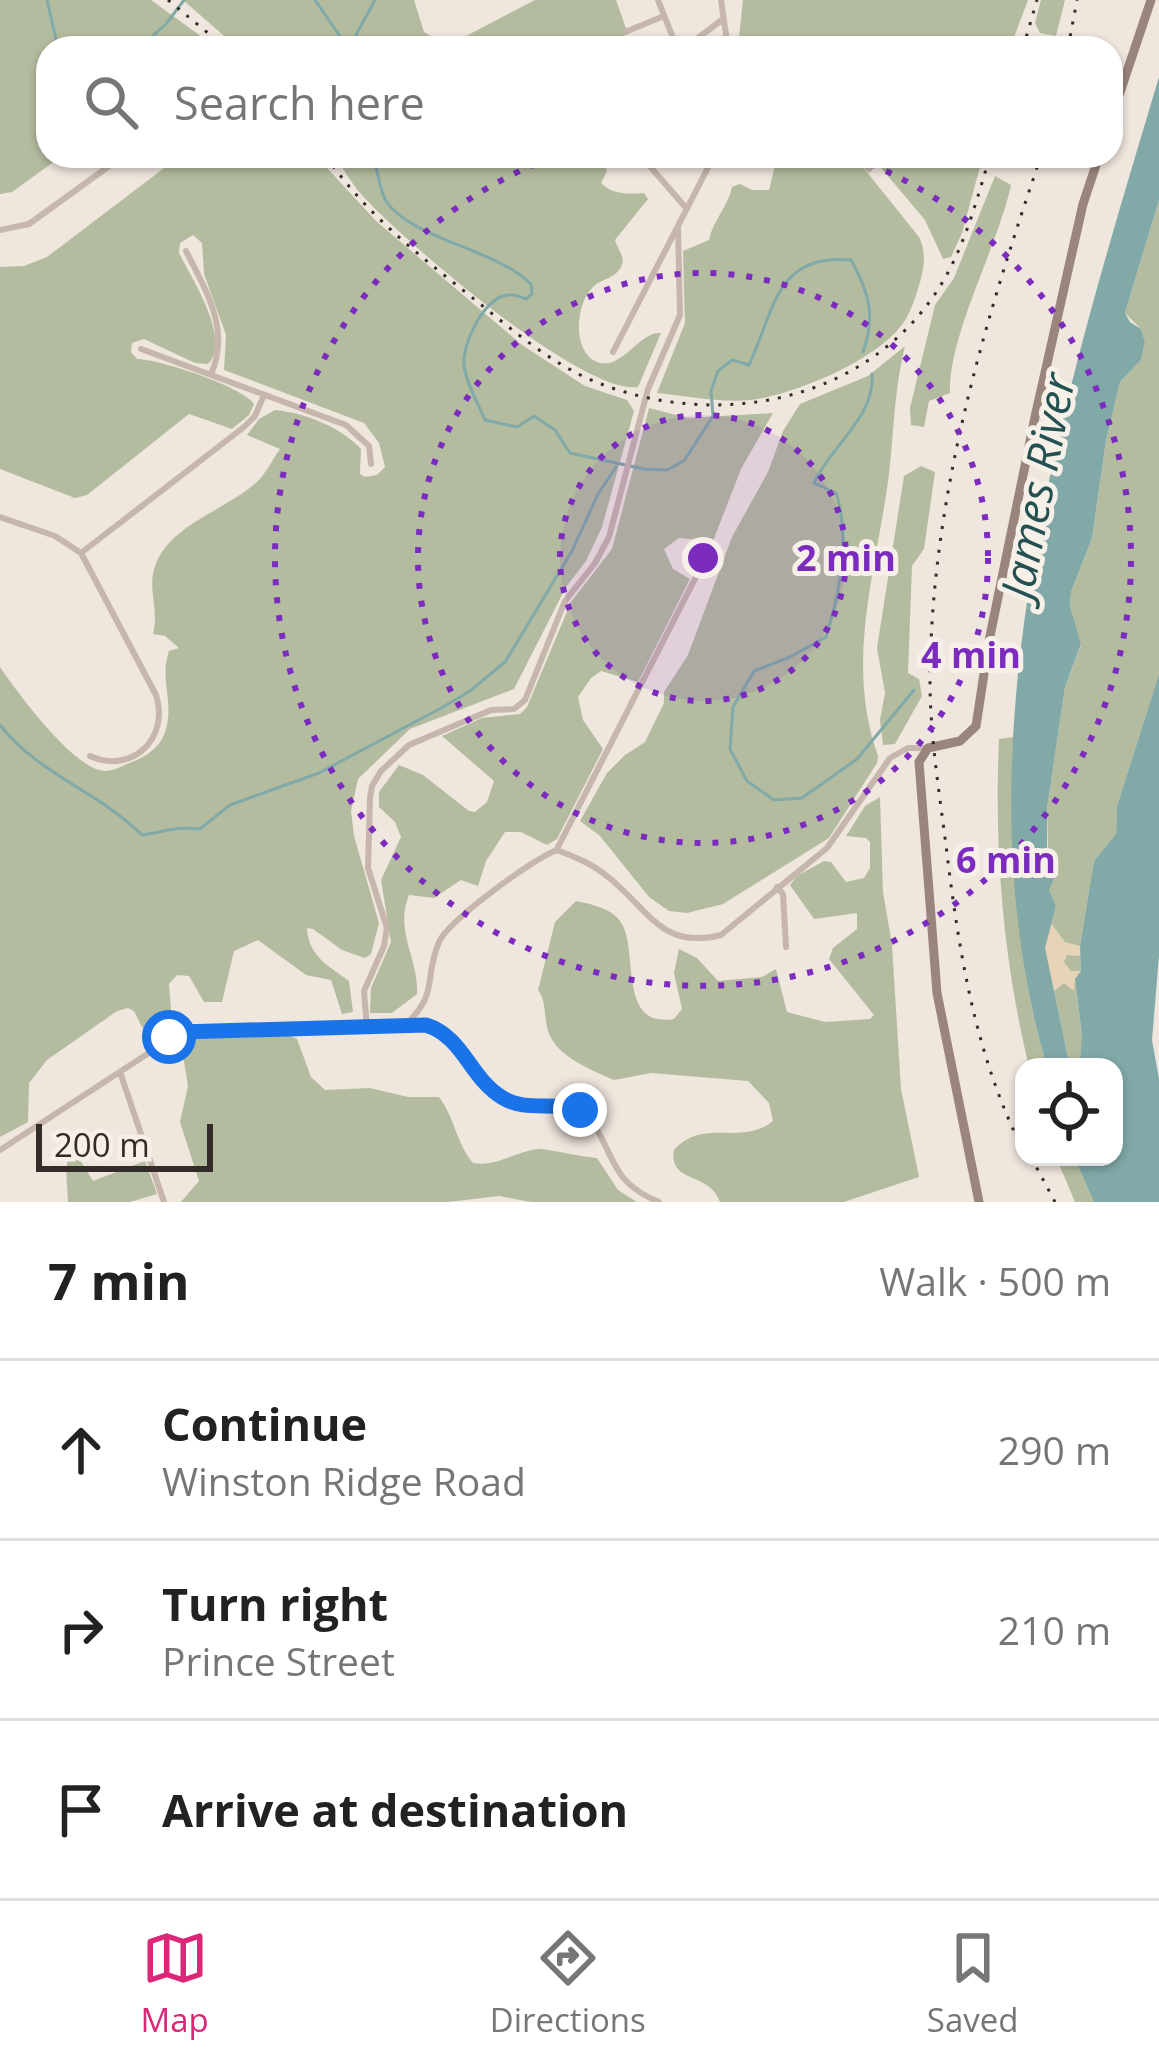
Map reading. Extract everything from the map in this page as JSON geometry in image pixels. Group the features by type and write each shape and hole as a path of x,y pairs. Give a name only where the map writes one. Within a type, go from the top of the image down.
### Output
{"street":[{"path":"658,0 675,36"},
{"path":"721,0 726,36"},
{"path":"1123,83 1151,0"},
{"path":"625,32 664,16"},
{"path":"698,36 723,19"},
{"path":"0,230 29,224 106,168"},
{"path":"651,168 687,209"},
{"path":"613,352 708,168"},
{"path":"404,1026 428,998 435,955 448,927 547,853 556,850 602,872 662,930 702,939 728,931 826,848 890,758 908,748 928,748 967,737 978,717 988,640 1035,416 1095,168"},
{"path":"367,1029 364,991 387,928 368,868 372,786 409,745 491,710 514,709 524,700 558,615 604,548 648,389 680,316 678,227"},
{"path":"186,250 220,334 219,358 212,374"},
{"path":"141,349 352,428 371,450 371,464"},
{"path":"80,553 237,434 255,416 264,395"},
{"path":"0,517 55,536 80,553 156,695 160,714 155,737 136,756 114,762 90,756"},
{"path":"556,850 700,569"},
{"path":"928,748 920,757 919,774 933,962 952,1083 979,1202"},
{"path":"776,886 783,894 787,947"},
{"path":"0,1150 181,1032 426,1025 448,1034 483,1081 508,1101 580,1110 597,1131 624,1183 659,1202"},
{"path":"120,1074 164,1202"}],"green space":[{"path":"0,0 151,0 201,36 36,36 36,168 45,168 12,192 0,194"},
{"path":"183,0 414,0 424,32 431,36 224,36"},
{"path":"535,0 616,0 628,34 466,36"},
{"path":"743,0 1028,0 1014,36 739,36"},
{"path":"1041,0 1065,0 1056,36 1040,33 1035,23"},
{"path":"164,168 327,168 376,221 522,345 585,386 627,400 634,411 602,527 514,689 410,729 358,779 351,811 354,836 379,923 371,954 365,958 342,950 307,928 315,953 349,981 353,1012 342,1014 331,980 306,975 258,940 234,951 222,1002 204,1002 189,976 177,975 169,984 172,1023 162,1031 145,1033 128,1008 47,1060 29,1083 28,1122 0,1137 0,667 47,728 92,767 108,771 142,757 165,732 166,661 169,651 179,648 165,636 153,634 157,561 176,536 265,473 280,449 247,435 259,419 275,410 310,418 361,449 360,474 377,475 385,467 379,443 364,423 224,370 226,335 204,274 202,243 193,235 180,243 179,253 213,325 214,353 208,364 195,363 144,339 132,343 131,352 137,359 180,368 234,389 254,404 249,415 232,429 189,414 87,495 75,498 0,469 0,267 24,266 47,257"},
{"path":"343,168 605,168 601,183 606,187 644,193 648,199 615,240 622,265 587,294 579,326 583,348 606,364 661,333 638,387 612,383 536,341 451,277 357,190"},
{"path":"774,168 864,168 919,237 923,251 923,271 906,318 872,352 789,391 739,401 657,393 685,323 683,251 709,240 732,187 740,184 769,190"},
{"path":"881,168 980,168 951,257 943,259 925,220"},
{"path":"995,176 1011,185 957,345 950,393 929,401 924,427 911,425 910,408 935,305 954,278"},
{"path":"1159,200 1159,674 1117,806 1116,834 1094,861 1080,946 1081,971 1075,980 1082,1058 1068,1058 1045,948 1056,906 1049,890 1047,809 1065,687 1081,645 1071,592 1092,538 1120,382 1141,360 1145,342 1141,329 1125,313"},
{"path":"905,346 864,647 868,719 877,763 829,838 723,904 687,913 669,911 649,897 600,836 580,821 607,773 645,742 664,703 664,692 688,655 732,537 800,404 868,376"},
{"path":"649,408 688,418 773,413 741,469 713,541 679,538 664,549 673,569 690,579 638,682 601,671 578,697 583,720 603,749 557,839 547,845 521,832 505,832 486,861 478,886 461,880 434,898 409,895 404,921 417,994 392,1013 370,1013 371,988 391,942 381,880 401,837 395,822 379,807 379,792 399,765 423,775 469,811 487,802 494,781 442,736 482,718 520,714 527,707 571,602 612,549"},
{"path":"921,466 935,472 924,549 912,566 908,673 919,679 922,696 895,744 883,745 880,720 885,693 877,648 904,476"},
{"path":"1013,737 1021,945 1045,1058 1027,1058 1013,986 1002,904 999,739"},
{"path":"880,797 883,892 892,945 901,1089 919,1177 844,1202 720,1202 708,1186 677,1168 674,1150 698,1135 761,1128 773,1121 769,1103 748,1081 651,1073 614,1080 565,1054 551,1037 538,990 555,922 576,901 616,917 626,933 637,999 644,1012 656,1019 674,1019 682,1009 674,973 679,949 697,958 718,981 762,977 776,969 787,1012 825,1022 870,1019 874,1015 829,959 833,948 857,929 857,913 814,919 790,885 824,861 831,862 846,882 864,878 870,868 870,842 846,836 865,806"},
{"path":"288,1035 297,1039 311,1077 325,1090 370,1088 408,1097 439,1097 473,1163 539,1149 597,1158 618,1190 637,1202 531,1202 499,1196 448,1202 181,1202 199,1181 180,1122 188,1086 180,1038"},
{"path":"70,1154 80,1160 93,1181 145,1161 157,1194 130,1202 68,1202"},
{"path":"1060,1166 1078,1166 1094,1202 1075,1202"}],"sand":[{"path":"1050,922 1065,942 1080,946 1081,956 1067,955 1064,962 1071,971 1081,971 1074,991 1064,983 1053,992 1045,948"}],"water":[{"name":"James River","path":"1159,77 1159,200 1125,313 1141,329 1145,342 1141,360 1120,382 1092,538 1071,592 1070,606 1081,644 1065,687 1047,809 1047,860 1056,873 1049,890 1056,906 1045,948 1068,1058 1045,1058 1021,944 1011,820 1016,694 1032,568 1089,318"},
{"path":"1159,674 1159,956 1152,1040 1159,1079 1159,1202 1094,1202 1078,1166 1123,1166 1123,1058 1080,1058 1075,979 1081,971 1080,946 1094,861 1116,834 1117,806"}],"waterway":[{"path":"47,0 55,36"},
{"path":"152,36 184,0"},
{"path":"315,0 340,36"},
{"path":"355,36 375,0"},
{"path":"376,168 386,201 398,214 496,261 531,284 532,294 526,299 508,295 483,312 467,345 465,372 485,420 517,427 534,416 555,430 570,453 644,469 667,470 684,461 713,416 711,391 718,371 732,360 749,365 782,289 807,266 851,260 869,305 863,352"},
{"path":"872,374 867,404 814,483 836,493 843,528 839,584 826,637 754,671 733,707 730,749 747,781 774,800 802,798 857,759 914,690"},
{"path":"0,725 32,757 142,835 200,829 230,805 319,773 443,707 505,662 616,467"}],"railway":[{"path":"168,0 212,36"},
{"path":"1026,36 1037,0"},
{"path":"1070,36 1077,0"},
{"path":"335,168 410,247 562,365 642,397 689,404 783,397 828,382 869,360 906,329 937,291 955,259 986,168"},
{"path":"1015,1132 994,1082 965,974 936,771 930,681 933,613 950,480 999,284 1037,168"},
{"path":"1036,1166 1055,1202"}],"route":[{"path":"169,1037 181,1032 426,1025 448,1034 483,1081 502,1097 517,1104 580,1110"}]}
